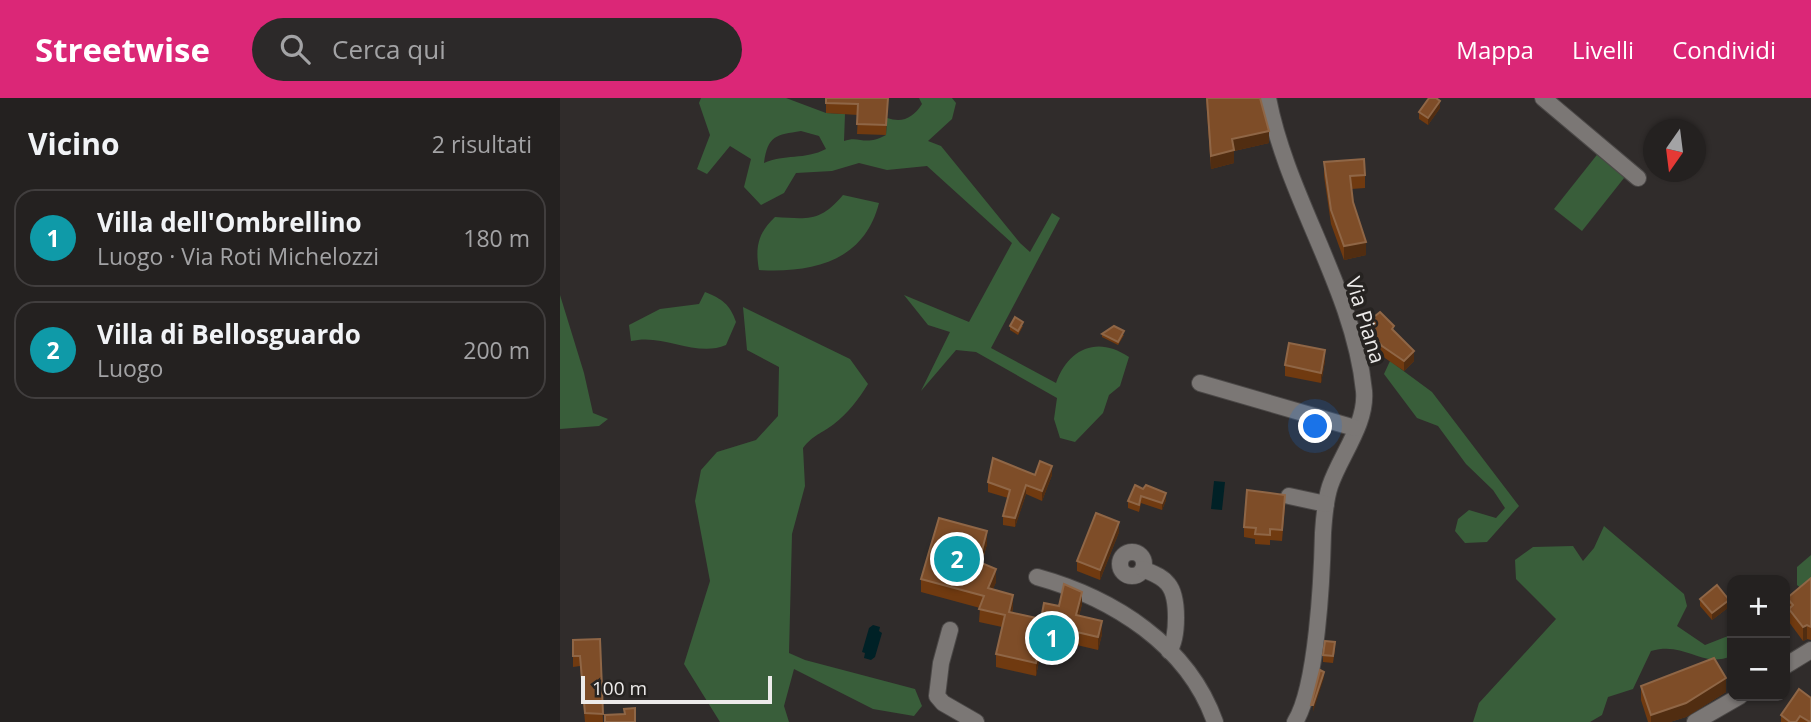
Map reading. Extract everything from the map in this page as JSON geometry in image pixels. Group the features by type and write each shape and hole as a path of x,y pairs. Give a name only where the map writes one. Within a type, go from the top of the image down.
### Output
{"street":[{"name":"Via Piana","path":"1268,98 1282,151 1353,341 1364,394 1355,428 1330,486 1326,504 1323,570 1313,653 1295,722"},
{"path":"1544,98 1638,178"},
{"path":"1200,383 1355,428"},
{"path":"1289,496 1326,504"},
{"path":"1143,569 1164,580 1172,590 1174,641 1169,651"},
{"path":"1037,577 1100,598 1169,651 1208,701 1215,722"},
{"path":"950,630 936,691 943,703 976,722"},
{"path":"1790,663 1811,650"},
{"path":"1695,722 1731,701"}],"green space":[{"path":"701,98 786,98 826,113 845,114 844,141 867,141 886,135 887,118 903,119 915,113 922,104 919,98 952,98 956,103 952,119 928,141 941,146 1030,252 1052,213 1060,218 991,348 1056,383 1068,362 1085,349 1106,347 1117,350 1129,357 1120,386 1109,395 1103,413 1075,442 1060,438 1054,419 1057,398 976,352 956,350 921,391 950,332 928,325 904,295 969,322 1012,243 927,166 887,170 859,163 832,171 796,173 784,193 761,205 744,187 751,159 730,146 707,174 697,169 710,135 699,103","holes":["801,131 819,136 826,149 810,155 764,163 768,147 779,136"]},
{"path":"1600,151 1628,173 1582,231 1554,209"},
{"path":"843,195 879,203 872,223 848,251 816,266 759,270 759,241 775,217 813,217 827,210"},
{"path":"705,292 725,303 734,316 736,322 726,345 703,349 656,340 631,341 629,325 660,309 699,304"},
{"path":"560,295 584,373 593,413 608,419 599,426 560,429"},
{"path":"743,307 850,359 868,384 844,415 803,448 805,486 792,534 789,653 805,660 915,689 922,706 914,716 873,709 794,669 784,706 789,722 720,722 684,664 710,581 695,501 701,470 717,452 756,440 778,416 779,367 747,350"},
{"path":"1390,361 1432,392 1519,506 1487,542 1465,543 1455,531 1458,519 1469,510 1496,518 1505,508 1493,490 1466,464 1438,426 1417,418 1384,374"},
{"path":"1604,526 1684,594 1687,606 1677,626 1705,645 1727,636 1727,657 1711,659 1674,649 1651,651 1633,689 1608,697 1602,715 1590,722 1473,722 1479,703 1556,619 1516,579 1515,560 1533,547 1573,546 1583,561 1594,548"},
{"path":"1811,555 1811,591 1808,594 1797,585 1797,567"}],"water":[{"path":"1214,481 1225,482 1222,510 1211,509"},
{"path":"873,625 880,627 879,631 882,633 875,657 871,660 864,658 865,653 862,652 869,628"}],"building":[{"path":"826,98 888,98 886,125 857,124 858,104 826,103"},
{"path":"1207,98 1260,98 1269,131 1232,139 1234,150 1211,156"},
{"path":"1429,98 1440,101 1428,118 1419,112"},
{"path":"1364,159 1365,175 1350,176 1353,202 1366,242 1344,246 1331,210 1324,162"},
{"path":"1380,312 1394,326 1392,329 1414,351 1404,361 1382,346 1369,331 1368,322"},
{"path":"1015,317 1023,322 1018,331 1010,326"},
{"path":"1114,326 1124,331 1118,342 1102,334"},
{"path":"1289,343 1325,350 1321,373 1285,365"},
{"path":"993,458 1035,475 1040,461 1052,466 1042,491 1026,485 1015,518 1003,516 1010,490 988,482"},
{"path":"1135,485 1143,489 1146,485 1166,493 1162,503 1141,496 1139,505 1128,501"},
{"path":"1247,490 1285,495 1282,530 1270,529 1270,535 1255,534 1256,528 1244,527"},
{"path":"1096,513 1119,522 1100,570 1077,561"},
{"path":"939,518 987,531 979,562 996,569 988,588 1013,595 1009,612 1041,619 1044,603 1059,606 1064,584 1082,592 1076,615 1102,621 1098,637 1064,629 1061,642 1041,637 1036,663 996,654 1005,615 979,609 984,596 921,579"},
{"path":"1811,578 1811,627 1803,627 1790,610 1793,605 1790,596"},
{"path":"1717,585 1727,602 1712,613 1700,599"},
{"path":"600,639 603,714 585,713 580,656 573,656 573,640"},
{"path":"1325,641 1335,642 1333,656 1323,655"},
{"path":"1714,658 1726,678 1686,703 1651,715 1641,686"},
{"path":"1320,670 1324,672 1311,705"},
{"path":"1799,689 1811,698 1810,722 1800,716 1796,722 1790,722 1781,715"},
{"path":"635,708 635,722 605,722 605,715 625,714 624,709"}],"place":[{"name":"Villa di Bellosguardo","path":"957,559"},
{"name":"Villa dell'Ombrellino","path":"1052,638"}]}
